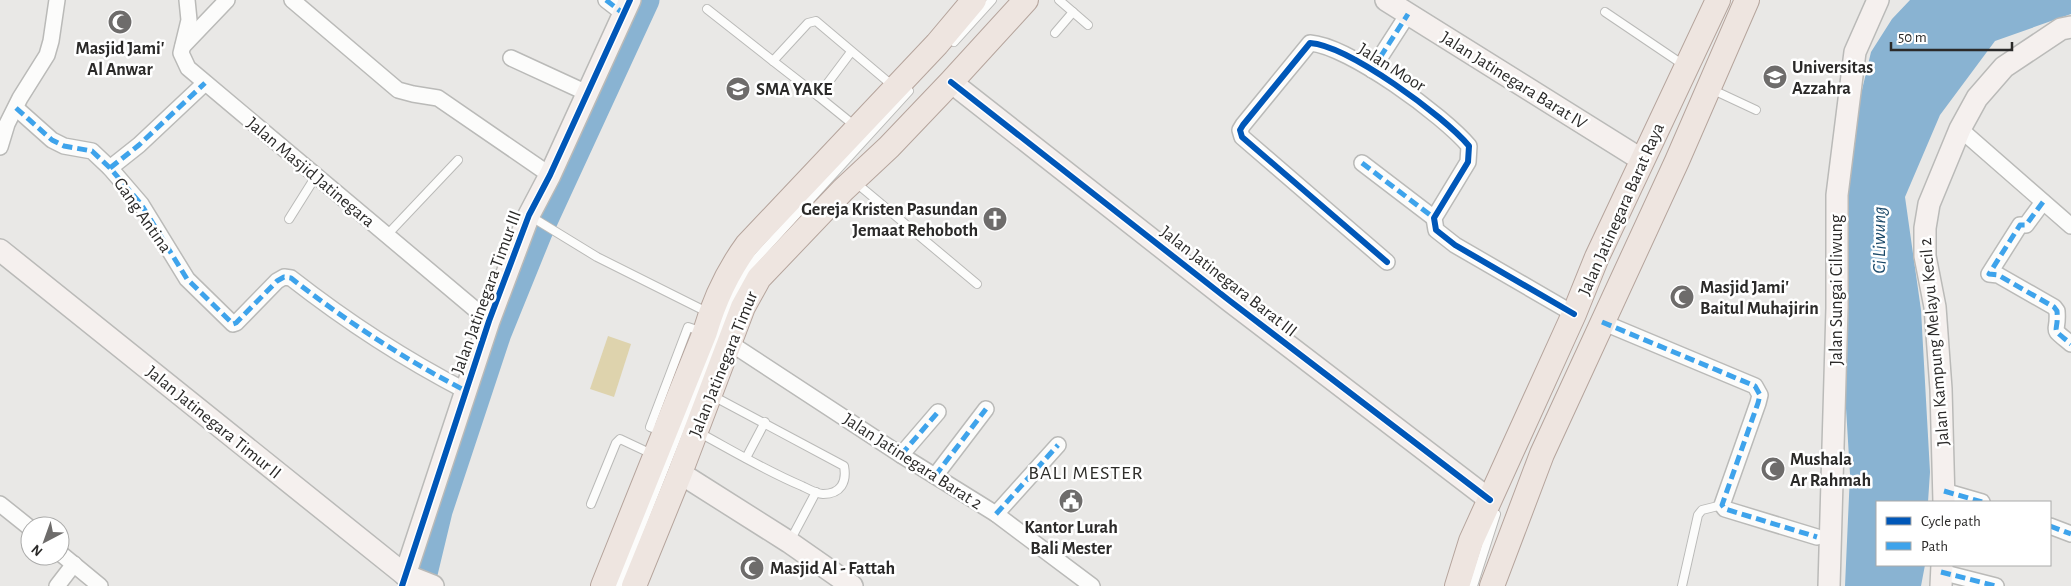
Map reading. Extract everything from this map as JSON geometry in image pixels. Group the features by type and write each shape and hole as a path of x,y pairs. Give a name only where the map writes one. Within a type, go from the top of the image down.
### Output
{"main road":[{"name":"Jalan Jatinegara Timur","path":"603,586 666,431 707,323 734,263 748,245 858,128 906,86 937,44 974,0"},
{"name":"Jalan Jatinegara Timur","path":"634,586 680,473 743,307 759,278 853,181 889,147 1026,0"},
{"name":"Jalan Jatinegara Barat Raya","path":"1458,586 1471,541 1496,502 1582,307 1597,257 1718,0"},
{"name":"Jalan Jatinegara Barat Raya","path":"1492,586 1542,454 1676,161 1747,0"}],"street":[{"path":"0,147 7,124 20,98 47,55 57,0"},
{"path":"181,49 188,20 187,0"},
{"path":"181,49 227,0"},
{"path":"292,0 398,90 438,98 550,174"},
{"path":"606,0 627,7"},
{"name":"Jalan Jatinegara Barat IV","path":"1386,0 1642,160"},
{"name":"Jalan Sungai Ciliwung","path":"1829,586 1837,308 1837,195 1855,52 1878,0"},
{"name":"Jalan Jatinegara Timur III","path":"406,579 489,321 531,216 627,7"},
{"name":"Jalan Moor","path":"1372,70 1408,14"},
{"name":"Jalan Kampung Melayu Kecil 2","path":"1944,497 1941,389 1935,307 1925,256 1925,228 1930,204 1960,129 1977,98 2004,68 2061,29 2071,26"},
{"name":"Jalan Moor","path":"1387,262 1242,137 1240,130 1310,43 1330,47 1372,70 1429,109 1458,133 1469,146 1468,162 1434,218"},
{"name":"Jalan Masjid Jatinegara","path":"181,49 188,68 489,321"},
{"path":"511,58 587,93"},
{"name":"Jalan Jatinegara Barat III","path":"951,82 1230,301 1496,502"},
{"path":"110,168 139,145 205,83"},
{"name":"Gang Antina","path":"16,108 52,140 64,146 92,151 110,168 141,204 187,279 233,324 277,281 284,277 291,278 331,309 416,365 466,391"},
{"path":"1960,129 2071,226"},
{"path":"1362,163 1434,218 1436,230 1455,245 1582,307"},
{"path":"2043,202 2026,225 2020,225 1989,274 1998,275 2054,307 2057,311 2055,330 2057,334 2071,344"},
{"name":"Jalan Jatinegara Timur II","path":"0,250 406,579 433,586"},
{"path":"1602,322 1748,383 1759,391 1758,403 1722,505 1725,509 1817,537"},
{"name":"Jalan Jatinegara Barat 2","path":"730,343 901,455 996,514 1092,586"},
{"path":"935,476 986,409"},
{"path":"901,455 938,412"},
{"path":"996,514 1058,445"},
{"path":"680,473 789,542 852,586"},
{"path":"1944,497 1974,501"},
{"path":"0,504 20,520"},
{"path":"2051,526 2071,534"},
{"path":"70,561 100,586"},
{"path":"57,586 74,564"},
{"path":"1941,574 1996,586"}],"lane":[{"path":"948,49 992,0"},
{"path":"1059,0 1088,25"},
{"path":"707,9 858,128"},
{"path":"1055,33 1073,12"},
{"path":"1605,12 1687,67"},
{"path":"618,586 734,293 754,261 906,86 850,52 818,22 813,21 773,61"},
{"path":"818,96 850,52"},
{"path":"1707,87 1756,110"},
{"path":"1632,202 1682,96"},
{"path":"386,235 458,160"},
{"path":"288,219 316,176"},
{"path":"853,181 977,284"},
{"path":"531,216 707,323"},
{"path":"696,431 746,458 821,494 835,493 842,487 846,475 844,466 765,422 709,394"},
{"path":"746,458 765,422"},
{"path":"591,504 616,443 620,439 656,455"},
{"path":"789,542 816,492"},
{"path":"1473,586 1496,502"},
{"path":"1682,586 1698,515 1702,510 1722,505"}],"shaded area":[{"path":"608,336 631,344 614,397 590,389"}],"water":[{"name":"Ci Liwung","path":"1910,0 2071,0 2071,14 1995,41 1940,115 1905,197 1921,310 1930,472 1928,501 1876,501 1876,566 1925,566 1921,586 1845,586 1850,474 1844,375 1841,239 1857,111 1871,52 1892,19"}],"waterway":[{"path":"420,586 438,511 497,333 538,232 645,0"}],"marked path":[{"path":"606,0 624,14"},
{"path":"1372,70 1408,14"},
{"path":"110,168 139,145 205,83"},
{"path":"16,108 52,140 64,146 92,151 110,168 141,204 187,279 233,324 277,281 284,277 291,278 376,339 466,391"},
{"path":"1362,163 1434,218"},
{"path":"2043,202 2026,225 2020,225 1989,274 1998,275 2054,307 2057,311 2056,330 2071,344"},
{"path":"1602,322 1755,386 1760,395 1758,403 1722,505 1725,509 1817,537"},
{"path":"935,476 986,409"},
{"path":"901,455 938,412"},
{"path":"996,514 1058,445"},
{"path":"1944,491 1979,501"},
{"path":"2051,526 2071,534"},
{"path":"1941,572 1996,586"}],"cycle path":[{"path":"402,586 489,321 529,215 550,175 630,0"},
{"path":"1387,262 1242,137 1240,130 1243,125 1310,43 1327,47 1371,69 1418,101 1457,133 1469,146 1468,162 1434,218 1436,230 1455,245 1574,314"},
{"path":"951,82 1230,301 1490,500"}],"place":[{"name":"Masjid Jami' Al Anwar","path":"120,22"},
{"name":"Universitas Azzahra","path":"1775,77"},
{"name":"SMA YAKE","path":"738,89"},
{"name":"Gereja Kristen Pasundan Jemaat Rehoboth","path":"995,219"},
{"name":"Masjid Jami' Baitul Muhajirin","path":"1682,297"},
{"name":"Mushala Ar Rahmah","path":"1773,469"},
{"name":"Kantor Lurah Bali Mester","path":"1071,501"},
{"name":"Masjid Al - Fattah","path":"752,568"}],"district":[{"name":"BALI MESTER","path":"1086,472"}]}
